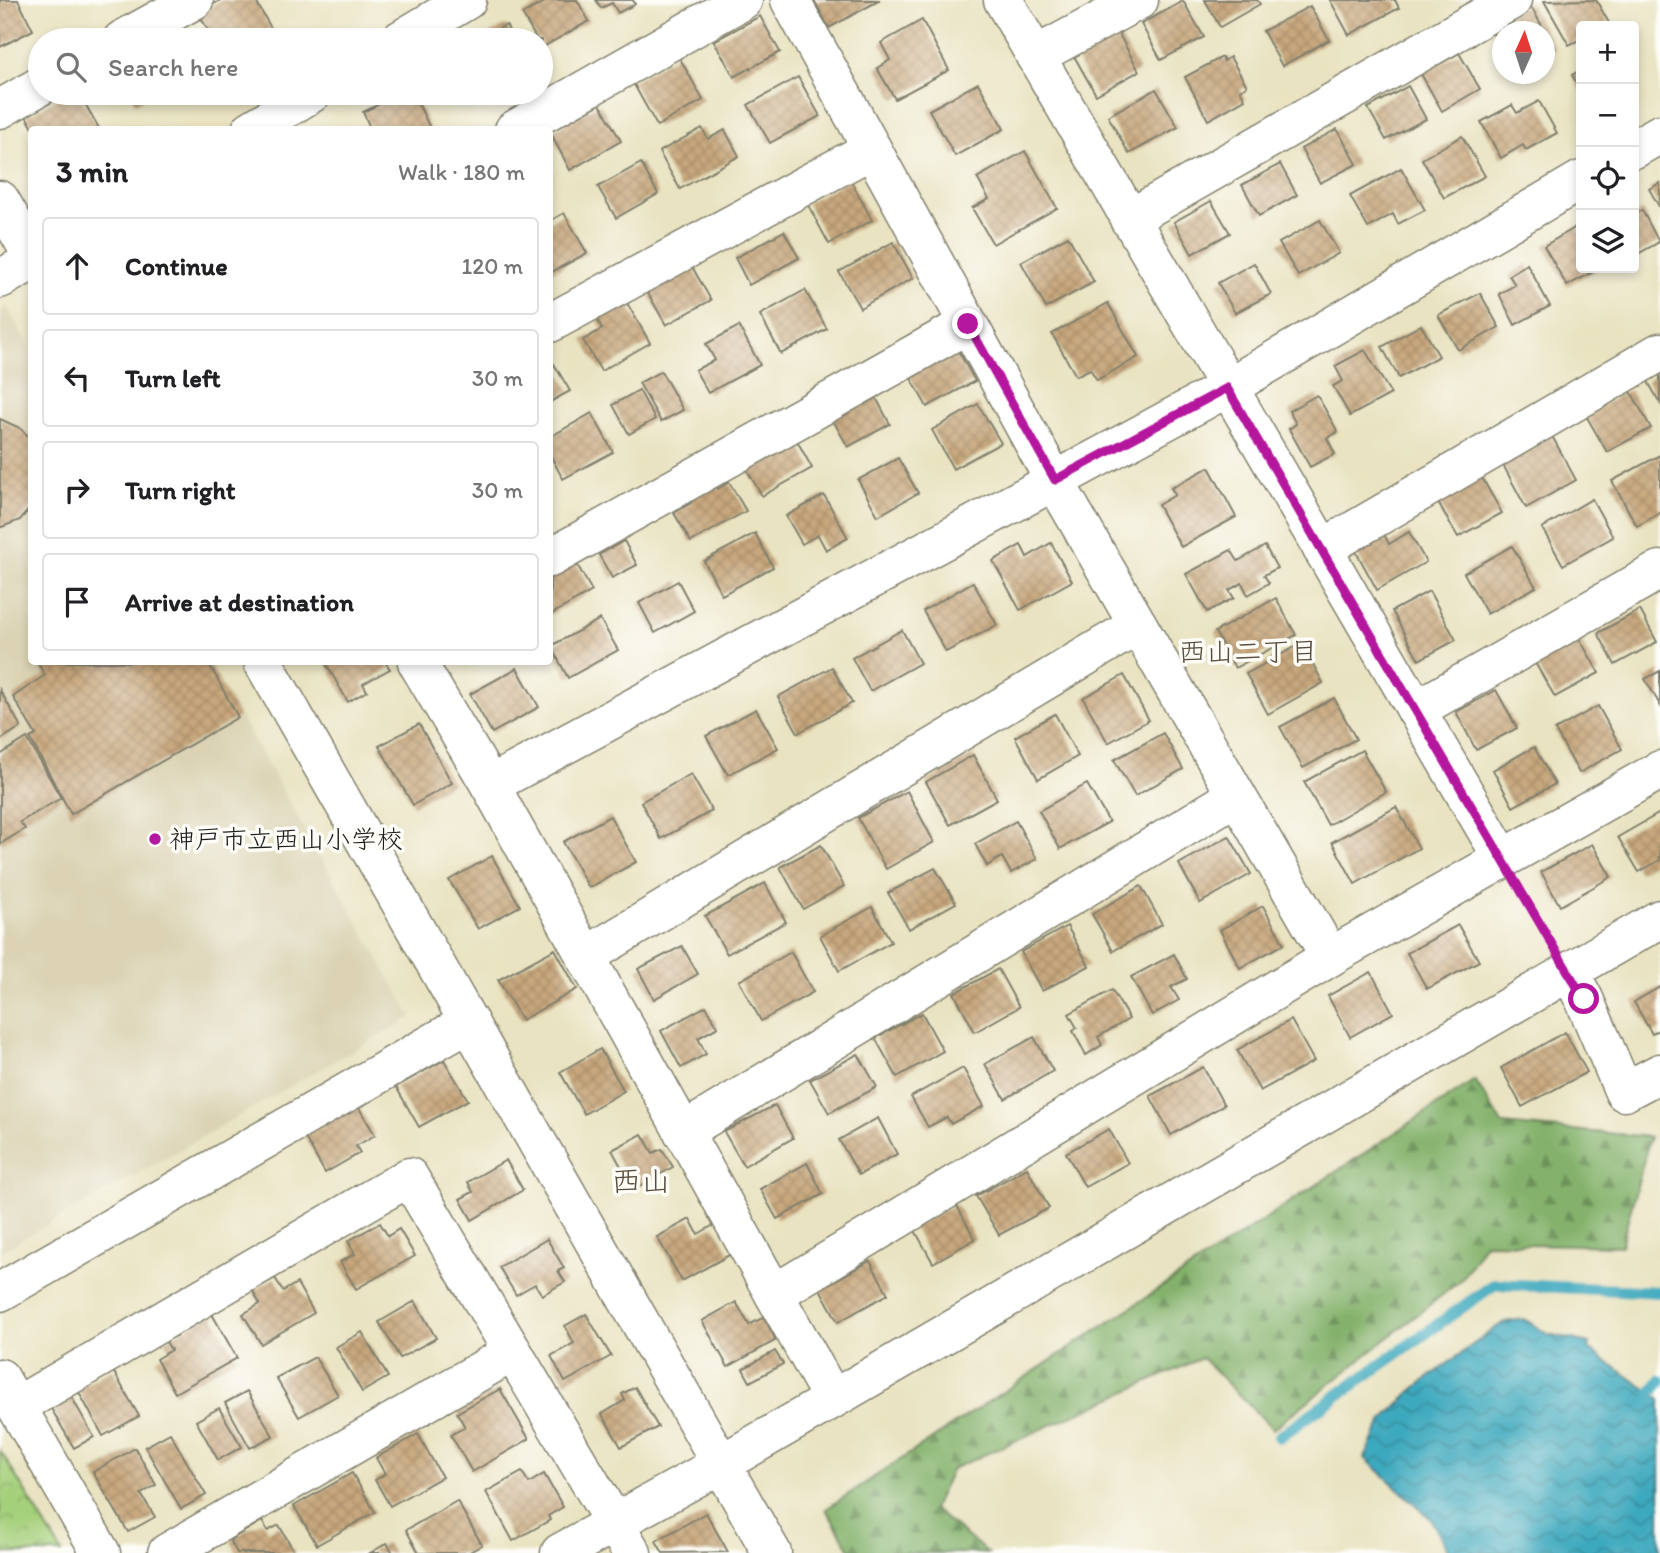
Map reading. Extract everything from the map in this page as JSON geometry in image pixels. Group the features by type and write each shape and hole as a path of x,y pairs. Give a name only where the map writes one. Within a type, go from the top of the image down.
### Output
{"street":[{"path":"144,28 194,0"},
{"path":"420,28 467,0"},
{"path":"521,126 743,0"},
{"path":"790,0 1055,480 1330,957"},
{"path":"1003,0 1503,859"},
{"path":"1035,56 1139,0"},
{"path":"1129,219 1512,0"},
{"path":"0,109 28,93"},
{"path":"258,126 293,105"},
{"path":"1637,147 1660,134"},
{"path":"553,321 872,149"},
{"path":"489,785 1227,388 1576,183"},
{"path":"0,200 28,248"},
{"path":"0,279 28,263"},
{"path":"553,556 968,324"},
{"path":"1322,550 1660,352"},
{"path":"1416,710 1660,570"},
{"path":"586,956 1138,625"},
{"path":"265,665 772,1553"},
{"path":"419,665 586,956 832,1398"},
{"path":"774,1294 1330,957 1660,770"},
{"path":"683,1132 1236,796"},
{"path":"560,1553 623,1537 721,1464 1660,919"},
{"path":"1569,971 1624,1092 1660,1073"},
{"path":"0,1292 469,1022"},
{"path":"101,1553 8,1392 409,1177 623,1537"},
{"path":"167,1553 513,1352"}],"path":[{"path":"1503,859 1569,971"}],"shaded area":[{"name":"神戸市立西山小学校","path":"7,307 28,345 28,665 211,665 412,1017 0,1252 0,312"}],"green space":[{"path":"1475,1080 1502,1124 1650,1137 1621,1246 1485,1243 1461,1280 1273,1429 1202,1358 952,1469 933,1509 988,1553 852,1553 826,1509"},
{"path":"0,1450 62,1553 0,1553"}],"water":[{"path":"1524,1319 1548,1334 1590,1343 1589,1349 1660,1399 1660,1553 1450,1553 1430,1518 1365,1458 1382,1421 1415,1388 1495,1328 1505,1322"}],"building":[{"path":"0,0 18,0 32,28 0,47"},
{"path":"221,0 255,0 271,28 207,28 198,13"},
{"path":"548,0 577,0 589,21 553,41 553,28 530,28 522,14"},
{"path":"596,0 633,0 635,4 618,13 612,3 601,8"},
{"path":"814,0 880,0 829,28"},
{"path":"1205,0 1257,0 1260,4 1220,27"},
{"path":"1330,0 1395,0 1399,8 1349,35"},
{"path":"1596,0 1608,21 1576,21 1576,42 1569,45 1544,1"},
{"path":"1183,1 1204,37 1161,60 1141,24"},
{"path":"1529,3 1539,21 1513,21 1509,15"},
{"path":"1310,6 1329,40 1282,66 1263,31"},
{"path":"760,16 780,52 734,77 714,41"},
{"path":"922,20 949,70 895,99 877,68 890,60 881,43"},
{"path":"1114,25 1139,71 1096,95 1074,56"},
{"path":"1459,53 1480,89 1442,111 1421,74"},
{"path":"678,55 703,100 657,126 632,81"},
{"path":"1222,57 1224,61 1230,57 1247,86 1240,90 1245,99 1208,120 1185,77"},
{"path":"798,77 820,116 770,143 748,105"},
{"path":"978,83 1004,129 955,156 929,110"},
{"path":"1408,86 1426,119 1386,140 1368,108"},
{"path":"1156,89 1178,127 1129,154 1108,116"},
{"path":"1539,101 1557,133 1526,150 1523,145 1501,158 1481,122 1512,105 1517,113"},
{"path":"600,104 621,141 570,170 553,138 553,130"},
{"path":"46,105 86,105 98,126 32,126 26,116"},
{"path":"377,105 419,105 429,126 369,126 363,112"},
{"path":"702,128 708,139 725,130 739,156 680,189 659,152"},
{"path":"1337,129 1357,164 1320,183 1301,149"},
{"path":"1462,136 1485,176 1444,198 1422,159"},
{"path":"1025,151 1057,208 993,244 972,208 989,199 977,178"},
{"path":"641,163 658,194 616,218 598,187"},
{"path":"1280,164 1297,195 1259,216 1242,185"},
{"path":"1401,168 1425,210 1398,224 1393,214 1368,228 1350,196"},
{"path":"850,179 872,220 829,244 807,203"},
{"path":"1660,183 1660,208 1649,189"},
{"path":"1211,201 1230,233 1192,254 1174,222"},
{"path":"1642,210 1659,242 1639,253 1639,212"},
{"path":"564,213 587,253 553,271 553,219"},
{"path":"1320,220 1339,253 1298,276 1279,243"},
{"path":"1576,227 1576,273 1591,273 1567,286 1544,246"},
{"path":"784,231 799,258 749,285 735,258"},
{"path":"1068,236 1094,282 1046,308 1021,262"},
{"path":"893,242 913,278 860,308 839,272"},
{"path":"1254,263 1271,294 1235,313 1218,283"},
{"path":"1527,264 1550,306 1515,325 1499,294 1515,285 1509,275"},
{"path":"691,265 711,300 666,325 646,290"},
{"path":"805,290 827,329 781,354 760,315"},
{"path":"1480,293 1499,327 1458,350 1438,315"},
{"path":"627,303 650,343 601,371 583,340 602,329 597,319"},
{"path":"1108,303 1138,357 1097,380 1090,369 1076,376 1052,334"},
{"path":"1421,325 1439,356 1399,378 1382,347"},
{"path":"739,326 760,365 708,393 695,370 715,360 706,344"},
{"path":"955,345 975,381 927,407 907,371"},
{"path":"1365,350 1391,394 1350,416 1333,386 1343,381 1335,366"},
{"path":"553,365 570,391 553,400"},
{"path":"661,371 683,410 661,422 639,383"},
{"path":"1660,373 1660,403 1647,380"},
{"path":"639,390 655,419 629,434 613,405"},
{"path":"1630,390 1651,428 1607,452 1585,414"},
{"path":"873,392 890,424 848,447 830,415"},
{"path":"1317,395 1338,432 1327,438 1335,454 1310,467 1289,429 1296,424 1289,411"},
{"path":"978,404 1001,443 953,469 932,430"},
{"path":"592,413 613,452 563,479 553,461 553,435"},
{"path":"0,419 20,428 28,436 28,511 20,520 0,527"},
{"path":"1552,436 1576,480 1526,508 1502,463"},
{"path":"795,437 812,468 762,496 744,465"},
{"path":"1660,455 1660,513 1637,526 1612,481"},
{"path":"898,458 918,493 878,516 858,480"},
{"path":"1209,467 1236,517 1181,547 1158,505 1175,495 1171,488"},
{"path":"1481,476 1502,513 1458,537 1437,501"},
{"path":"712,478 718,489 729,482 746,511 691,542 674,513 691,503 685,493"},
{"path":"824,495 848,538 826,550 818,535 802,544 786,516"},
{"path":"1592,499 1613,537 1563,565 1542,528"},
{"path":"1383,532 1389,544 1409,532 1426,562 1377,590 1354,548"},
{"path":"755,533 773,567 722,595 704,561"},
{"path":"624,541 637,565 612,578 599,555"},
{"path":"1051,543 1072,581 1020,610 993,561 1021,545 1027,557"},
{"path":"1265,546 1277,568 1264,575 1269,583 1248,595 1242,583 1229,590 1234,598 1207,612 1186,574 1231,550 1238,561"},
{"path":"1512,546 1536,587 1487,614 1464,573"},
{"path":"574,559 592,591 553,613 553,571"},
{"path":"678,581 694,611 655,633 639,603"},
{"path":"973,582 997,625 946,652 923,611"},
{"path":"1429,591 1456,640 1419,660 1392,611"},
{"path":"1276,598 1296,635 1235,668 1215,632"},
{"path":"1640,610 1657,642 1615,665 1598,633"},
{"path":"600,619 618,650 568,678 553,645"},
{"path":"902,630 920,663 870,691 852,658"},
{"path":"1578,636 1599,673 1555,697 1534,661"},
{"path":"1302,643 1323,683 1268,714 1246,674"},
{"path":"39,665 210,665 238,717 71,814 30,738 36,735 13,697 45,675"},
{"path":"327,665 387,665 390,669 363,684 367,691 348,702"},
{"path":"832,667 852,703 798,733 778,697"},
{"path":"517,668 539,707 492,733 470,694"},
{"path":"1660,671 1660,705 1645,679"},
{"path":"1124,675 1149,720 1108,743 1083,698"},
{"path":"0,690 21,727 0,740"},
{"path":"1496,690 1517,728 1476,750 1456,712"},
{"path":"1334,698 1356,739 1303,768 1280,727"},
{"path":"1598,706 1622,749 1579,773 1555,730"},
{"path":"756,709 778,748 728,775 706,736"},
{"path":"1055,714 1078,756 1038,779 1015,737"},
{"path":"419,724 452,783 413,805 379,746"},
{"path":"1163,733 1183,769 1135,796 1114,760"},
{"path":"27,738 61,798 20,822 25,829 0,844 0,755"},
{"path":"1534,747 1555,784 1513,807 1493,770"},
{"path":"1362,750 1386,792 1328,825 1304,782"},
{"path":"973,755 997,799 950,825 926,782"},
{"path":"691,774 712,811 661,839 641,802"},
{"path":"1087,784 1109,822 1060,849 1039,811"},
{"path":"907,791 934,842 886,869 858,818"},
{"path":"1396,807 1419,848 1355,884 1332,842"},
{"path":"1660,813 1660,860 1639,872 1618,837"},
{"path":"610,816 636,862 589,888 563,842"},
{"path":"1016,821 1037,859 1011,873 1002,857 987,866 975,844"},
{"path":"1229,836 1251,874 1200,903 1179,864"},
{"path":"1592,844 1611,877 1560,906 1541,872"},
{"path":"821,845 844,886 803,909 780,867"},
{"path":"492,856 520,906 478,929 449,880"},
{"path":"935,868 956,903 909,929 888,893"},
{"path":"765,883 786,922 727,954 705,916"},
{"path":"1141,886 1162,924 1113,951 1092,914"},
{"path":"1263,906 1284,944 1240,968 1220,930"},
{"path":"872,907 891,942 839,971 820,936"},
{"path":"1458,925 1479,961 1427,989 1407,953"},
{"path":"1067,926 1089,966 1042,991 1021,952"},
{"path":"682,946 698,974 654,999 638,969"},
{"path":"555,949 577,989 522,1020 498,980"},
{"path":"791,952 813,992 761,1021 739,981"},
{"path":"1174,954 1187,979 1171,987 1179,1000 1152,1015 1131,977"},
{"path":"998,969 1019,1007 975,1032 954,993"},
{"path":"1371,972 1393,1013 1350,1037 1328,996"},
{"path":"1660,987 1660,1029 1652,1034 1634,1002"},
{"path":"1112,990 1129,1019 1098,1037 1102,1045 1086,1055 1073,1031 1077,1028 1069,1014"},
{"path":"706,1006 718,1027 698,1038 706,1054 681,1068 661,1031"},
{"path":"922,1013 943,1051 897,1077 875,1038"},
{"path":"1291,1020 1314,1061 1260,1091 1237,1050"},
{"path":"1565,1032 1587,1072 1522,1107 1501,1068"},
{"path":"1034,1037 1053,1071 1005,1099 985,1064"},
{"path":"600,1049 624,1091 584,1114 560,1072"},
{"path":"858,1054 877,1087 829,1113 810,1080"},
{"path":"444,1060 468,1100 419,1127 396,1087"},
{"path":"1203,1067 1224,1105 1171,1135 1150,1096"},
{"path":"963,1068 984,1106 951,1124 947,1117 928,1127 911,1097"},
{"path":"775,1105 793,1138 744,1166 724,1132"},
{"path":"358,1106 375,1135 356,1146 360,1153 325,1173 304,1136"},
{"path":"878,1118 897,1154 859,1175 839,1140"},
{"path":"1109,1129 1128,1163 1085,1187 1066,1153"},
{"path":"642,1134 653,1153 662,1149 673,1167 628,1193 616,1174 623,1170 612,1150"},
{"path":"506,1160 523,1190 472,1220 460,1199 473,1192 468,1182"},
{"path":"807,1163 823,1194 777,1219 760,1189"},
{"path":"1027,1168 1049,1208 999,1235 976,1196"},
{"path":"956,1204 975,1239 933,1263 913,1227"},
{"path":"690,1219 698,1234 714,1225 731,1254 682,1281 657,1237"},
{"path":"380,1223 388,1236 399,1229 415,1256 356,1289 340,1262 355,1254 348,1241"},
{"path":"547,1239 564,1268 558,1271 565,1282 542,1295 535,1284 516,1295 499,1267"},
{"path":"870,1261 888,1294 838,1322 820,1289"},
{"path":"275,1278 283,1291 297,1283 314,1313 261,1344 243,1314 260,1304 252,1290"},
{"path":"415,1301 436,1338 400,1358 379,1322"},
{"path":"736,1302 749,1325 764,1317 776,1340 728,1367 702,1321"},
{"path":"212,1314 237,1358 175,1393 156,1359 171,1350 165,1340"},
{"path":"586,1314 611,1356 565,1382 551,1356 574,1343 565,1326"},
{"path":"362,1332 388,1377 362,1392 336,1347"},
{"path":"775,1351 783,1364 750,1382 743,1369"},
{"path":"315,1357 338,1395 299,1417 276,1378"},
{"path":"112,1369 139,1416 103,1436 77,1389"},
{"path":"635,1387 658,1427 621,1447 602,1414 625,1400 622,1394"},
{"path":"500,1389 529,1439 472,1472 451,1435 465,1427 457,1413"},
{"path":"247,1391 273,1436 250,1448 225,1403"},
{"path":"70,1394 94,1437 74,1448 49,1405"},
{"path":"219,1408 242,1447 218,1460 196,1421"},
{"path":"170,1433 206,1495 181,1509 145,1447"},
{"path":"418,1434 442,1477 390,1506 375,1480 385,1474 376,1458"},
{"path":"135,1448 156,1485 141,1494 155,1517 128,1532 93,1472"},
{"path":"522,1472 529,1483 544,1474 563,1507 548,1516 550,1520 513,1541 486,1492"},
{"path":"352,1473 375,1512 317,1545 294,1506"},
{"path":"457,1501 482,1545 468,1553 419,1553 406,1530"},
{"path":"706,1513 728,1552 663,1553 656,1541"},
{"path":"262,1521 268,1531 279,1525 295,1553 237,1553 230,1540"},
{"path":"387,1543 393,1553 370,1553"}],"waterway":[{"path":"1279,1437 1495,1284 1660,1292"},
{"path":"1651,1393 1660,1381"}],"place":[{"name":"神戸市立西山小学校","path":"155,839"}],"district":[{"name":"西山二丁目","path":"1248,651"},
{"name":"西山","path":"641,1180"}],"route":[{"path":"968,324 1055,480 1227,388 1584,999"}]}
